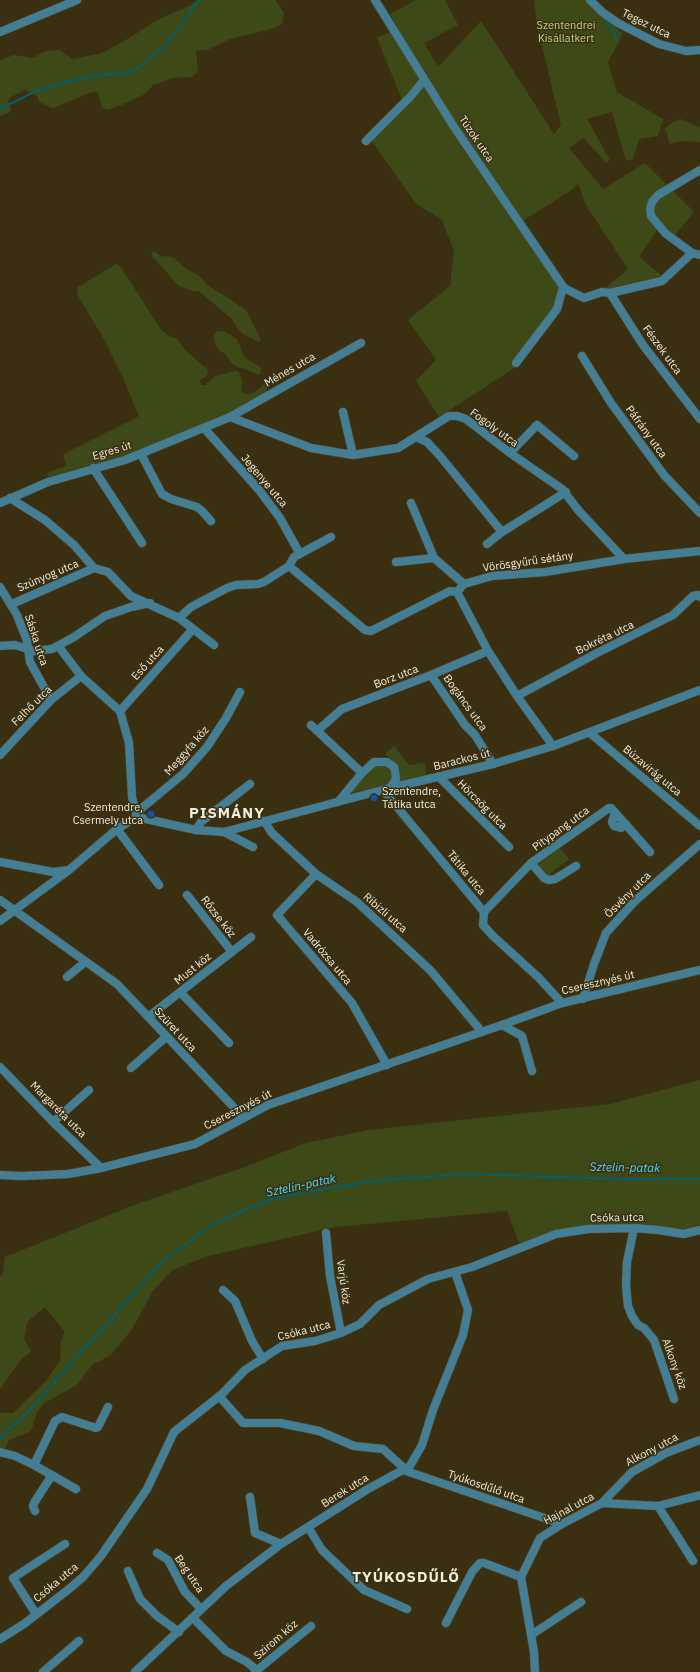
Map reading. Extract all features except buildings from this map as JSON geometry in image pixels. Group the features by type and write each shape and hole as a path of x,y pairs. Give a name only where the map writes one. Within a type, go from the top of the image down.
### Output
{"street":[{"path":"0,32 77,0"},
{"name":"Túzok utca","path":"374,0 454,127 564,288 584,298 602,292 610,293 662,281 696,254"},
{"name":"Tegez utca","path":"590,0 602,12 618,23 659,44 686,51 700,50"},
{"path":"366,141 411,96 424,80"},
{"path":"696,254 665,233 651,216 650,209 652,202 658,195 700,170"},
{"path":"516,363 557,309 564,288"},
{"name":"Fészek utca","path":"610,293 643,345 700,419"},
{"name":"Ménes utca","path":"230,417 361,343"},
{"name":"Páfrány utca","path":"582,356 611,403 664,475 700,513"},
{"path":"343,412 353,455"},
{"name":"Fogoly utca","path":"230,417 311,448 353,455 398,448 449,416 457,416 466,419 510,453 566,492 579,511 624,560"},
{"name":"Egres út","path":"0,503 48,482 142,454 230,417"},
{"path":"510,453 537,425 574,456"},
{"name":"Jegenye utca","path":"204,428 264,496 280,518 300,554"},
{"path":"416,437 427,442 440,456 502,532"},
{"path":"142,454 162,494 170,499 198,507 211,521"},
{"path":"93,468 142,543"},
{"path":"487,544 502,532 566,492"},
{"path":"10,498 51,524 85,556 94,568 108,572 131,596 179,618 214,645"},
{"path":"289,566 365,630 371,631 450,592 457,592 464,584 434,558 411,503"},
{"path":"179,618 191,607 220,591 236,585 258,584 264,582 289,566 294,557 331,537"},
{"name":"Vörösgyűrű sétány","path":"464,584 492,576 545,572 624,560 700,551"},
{"path":"396,562 434,558"},
{"name":"Szúnyog utca","path":"12,604 94,568"},
{"name":"Sáska utca","path":"0,587 12,604 28,641 30,662 51,700"},
{"path":"457,592 488,651 517,696 553,746"},
{"name":"Bokréta utca","path":"517,696 598,653 673,616 693,596 699,596"},
{"path":"0,646 15,645 24,647 28,650 46,651 59,647 105,616 131,607 150,604"},
{"name":"Eső utca","path":"120,711 193,629"},
{"path":"0,921 69,870 117,829 137,815 132,797 129,743 120,711 81,676 59,647"},
{"name":"Borz utca","path":"317,731 342,710 488,651"},
{"name":"Bogáncs utca","path":"431,675 465,725 475,735 493,764"},
{"name":"Felhő utca","path":"0,755 51,700 81,676"},
{"name":"Barackos út","path":"137,815 196,830 224,832 264,820 386,789 493,764 590,733 700,690"},
{"name":"Meggyfa köz","path":"137,815 183,774 207,747 226,718 240,692"},
{"path":"311,725 362,772"},
{"name":"Búzavirág utca","path":"590,733 700,826"},
{"path":"338,802 362,772 374,762 383,761 394,767 396,779 386,789"},
{"name":"Hörcsög utca","path":"439,777 509,848"},
{"path":"196,830 201,822 250,784"},
{"name":"Tátika utca","path":"386,789 484,912 483,925 562,1002"},
{"name":"Pitypang utca","path":"484,912 532,863 607,809 611,808 650,852"},
{"name":"Ribizli utca","path":"264,820 272,833 316,874 357,902 431,971 482,1032"},
{"path":"117,829 159,886"},
{"name":"Barackos út","path":"224,832 253,847"},
{"name":"Ösvény utca","path":"583,999 606,933 635,901 700,844"},
{"path":"0,862 53,872 69,870"},
{"path":"532,863 544,878 549,880 555,879 576,866"},
{"name":"Vadrózsa utca","path":"316,874 277,915 352,1003 387,1065"},
{"name":"Rőzse köz","path":"187,895 232,952"},
{"name":"Szüret utca","path":"0,900 14,912 117,984 243,1117"},
{"name":"Must köz","path":"148,1017 181,993 251,937"},
{"path":"67,977 85,962"},
{"name":"Cseresznyés út","path":"0,1175 22,1176 68,1174 101,1168 195,1144 217,1134 243,1117 268,1105 502,1025 562,1002 583,999 700,970"},
{"path":"181,993 229,1043"},
{"path":"502,1025 522,1036 532,1071"},
{"path":"131,1068 166,1037"},
{"name":"Margaréta utca","path":"0,1067 52,1122 101,1168"},
{"path":"52,1122 89,1090"},
{"name":"Csóka utca","path":"0,1639 24,1624 69,1589 83,1577 101,1556 147,1489 174,1432 219,1396 246,1370 282,1346 315,1341 341,1333 360,1324 379,1305 428,1279 455,1272 556,1234 588,1229 634,1228 684,1234 700,1230"},
{"name":"Alkony köz","path":"634,1228 627,1262 626,1286 628,1306 638,1325 644,1328 654,1340 674,1399"},
{"name":"Varjú köz","path":"326,1233 330,1276 341,1333"},
{"name":"Berek utca","path":"136,1672 226,1586 281,1544 368,1489 410,1466 422,1446 433,1410 463,1335 468,1310 455,1272"},
{"path":"223,1290 235,1301 252,1341 263,1359"},
{"name":"Tyúkosdűlő utca","path":"219,1396 243,1423 280,1423 319,1431 354,1446 383,1449 404,1470 562,1524"},
{"path":"34,1465 55,1421 62,1417 96,1428 98,1427 108,1407"},
{"name":"Alkony utca","path":"602,1503 632,1472 666,1453 700,1440"},
{"path":"0,1452 15,1456 34,1465 76,1489"},
{"path":"36,1511 33,1506 34,1503 52,1475"},
{"name":"Hajnal utca","path":"521,1577 540,1538 562,1524 602,1503 658,1506 700,1495"},
{"path":"250,1497 255,1533 281,1544"},
{"path":"658,1506 693,1561"},
{"path":"308,1527 322,1550 364,1590 407,1609"},
{"name":"Csóka utca","path":"36,1614 13,1578 66,1544"},
{"name":"Beg utca","path":"157,1553 168,1560 185,1592 201,1609"},
{"path":"446,1623 472,1572 480,1563 521,1577 534,1652 535,1672"},
{"path":"128,1571 140,1598 157,1616 179,1632"},
{"path":"531,1635 581,1602"},
{"path":"193,1618 226,1651 247,1662 256,1672"},
{"name":"Szirom köz","path":"256,1672 311,1626"},
{"path":"43,1672 79,1641"}],"green space":[{"path":"197,0 275,0 284,13 282,24 275,28 230,39 207,50 196,51 198,71 192,77 172,78 152,86 145,94 107,110 102,107 98,92 92,92 53,108 39,102 37,96 25,90 11,97 8,101 11,110 9,113 0,116 0,61 13,55 32,58 46,51 59,50 73,59 102,53 131,37 155,21 191,5"},
{"name":"Szentendrei Kisállatkert","path":"416,0 445,0 458,25 424,43 438,67 481,21 554,134 561,125 537,25 534,0 587,0 623,34 608,62 617,92 663,119 658,136 639,139 633,159 626,161 612,112 587,119 610,160 606,163 584,138 569,148 603,189 645,163 694,212 675,235 660,225 639,257 665,278 664,284 604,289 628,269 586,205 578,184 573,189 524,220 568,286 556,310 513,369 439,417 416,381 436,360 408,320 450,286 454,251 442,220 416,204 372,141 402,100 377,38 398,29 390,14"},
{"path":"681,119 700,128 700,142 682,141 670,144 665,128 673,122"},
{"path":"153,251 161,257 168,256 175,259 188,270 200,276 206,284 246,310 261,340 259,342 243,334 232,319 199,291 193,291 179,286 151,255"},
{"path":"116,264 120,266 162,331 170,337 176,338 186,351 208,370 207,376 200,380 201,385 205,385 215,376 236,371 239,372 243,383 241,386 242,391 246,394 253,393 263,385 267,386 267,389 264,393 234,410 141,451 48,477 47,473 66,466 63,454 139,416 105,341 77,294 78,287"},
{"path":"217,331 224,331 237,339 244,356 261,368 261,373 258,375 243,368 239,368 232,363 224,353 219,350 215,343 214,335"},
{"path":"394,746 409,765 425,763 426,777 401,783 399,770 396,764 385,754"},
{"path":"376,764 388,765 392,770 393,776 390,782 385,785 347,794"},
{"path":"560,848 569,859 547,876 538,865"},
{"path":"700,1080 700,1230 693,1232 658,1230 556,1234 521,1248 507,1211 335,1227 208,1256 172,1270 153,1291 132,1329 111,1355 92,1365 77,1385 44,1403 37,1412 31,1431 9,1440 4,1450 0,1449 0,1413 13,1413 47,1380 60,1360 61,1340 65,1332 45,1307 27,1322 24,1339 31,1351 19,1362 0,1389 0,1277 3,1274 5,1257 137,1204 245,1167 306,1143 369,1130 610,1104"}],"waterway":[{"path":"0,109 40,89 88,77 134,71 167,44 199,0"},
{"path":"602,16 614,31 616,40"},
{"name":"Sztelin-patak","path":"0,1440 7,1430 26,1414 163,1261 213,1224 271,1199 372,1181 462,1174 625,1179 700,1179"}],"place":[{"name":"Szentendre, Tátika utca","path":"374,798"},
{"name":"Szentendre, Csermely utca","path":"151,814"}],"district":[{"name":"PISMÁNY","path":"227,814"},
{"name":"TYÚKOSDŰLŐ","path":"406,1578"}]}
